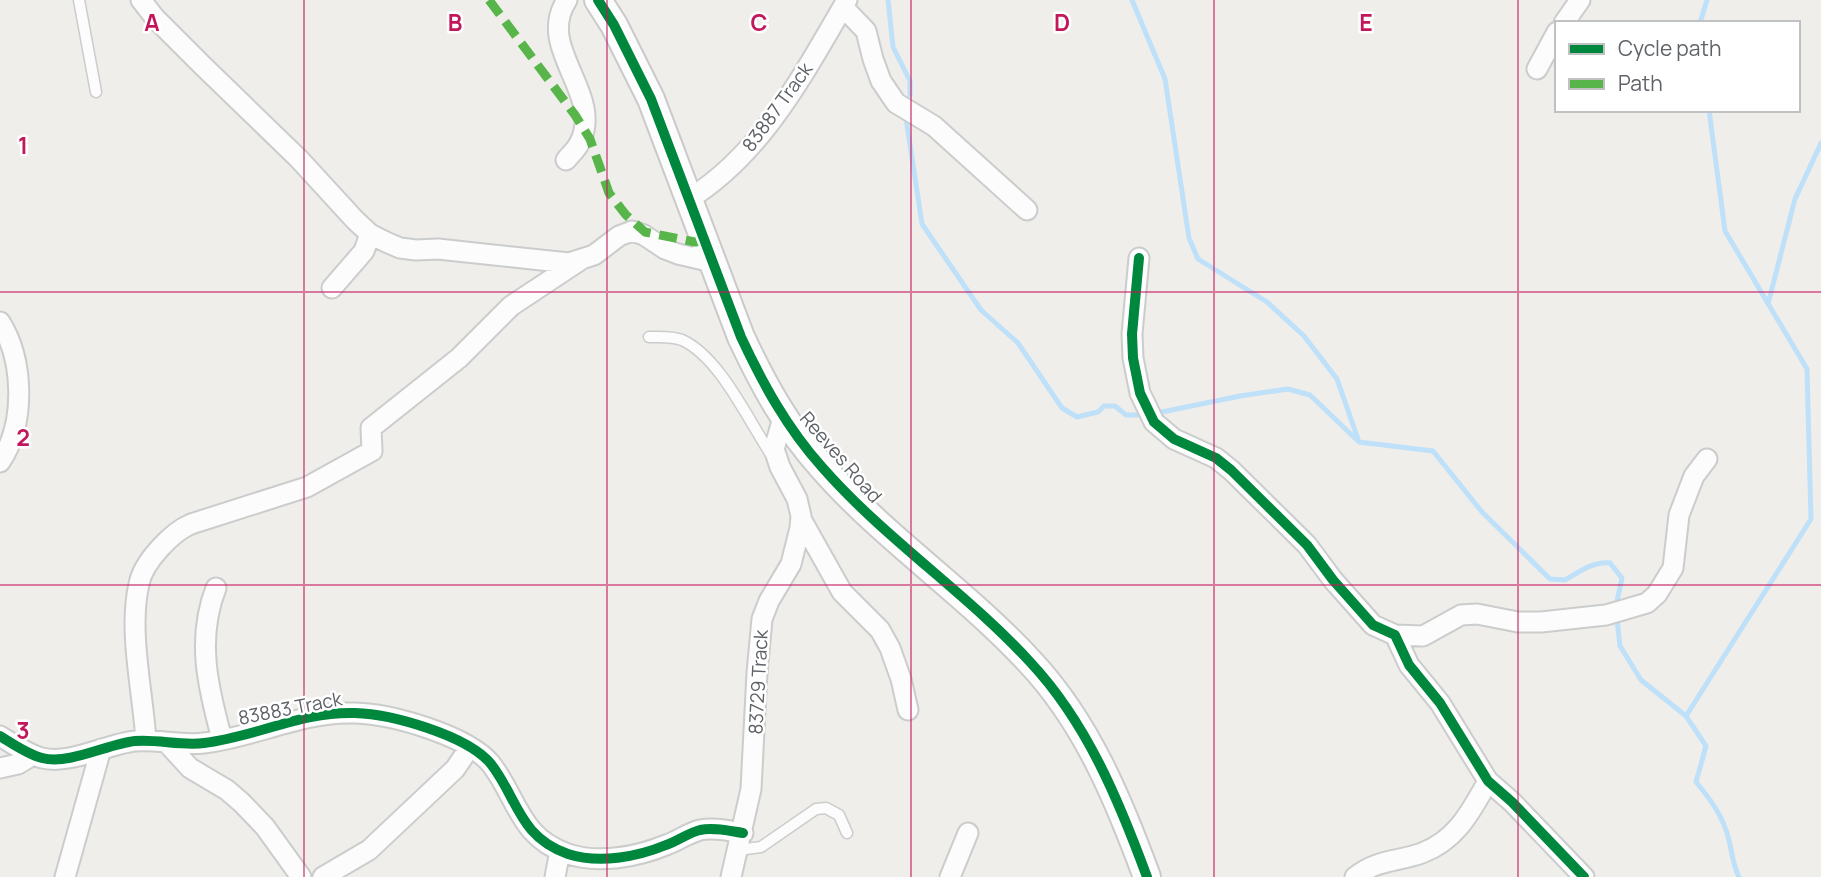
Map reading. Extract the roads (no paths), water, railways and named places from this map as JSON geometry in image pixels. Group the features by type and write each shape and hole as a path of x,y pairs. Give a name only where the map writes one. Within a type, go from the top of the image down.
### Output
{"street":[{"path":"141,0 155,18 299,159 333,198 370,234 400,248 439,249 523,260 569,262 594,255 632,231 644,235 665,249 712,262"},
{"path":"566,160 579,144 584,130 583,101 559,41 560,10 568,0"},
{"name":"Reeves Road","path":"598,0 651,99 741,337 783,418 820,466 866,513 1004,635 1053,690 1096,758 1129,829 1147,877"},
{"path":"1565,21 1580,0"},
{"path":"845,4 866,31 881,80 896,103 934,126 1027,209"},
{"name":"83887 Track","path":"689,199 727,173 757,139 803,76 845,4"},
{"path":"1537,69 1555,37"},
{"path":"332,288 364,251 370,234"},
{"path":"1139,258 1132,334 1133,358 1140,393 1154,422 1174,439 1208,453 1231,470 1307,545 1333,580 1373,625 1395,635 1423,636 1461,615 1477,614 1518,622 1541,622 1606,615 1647,604 1673,568 1678,515 1694,476 1707,459"},
{"path":"146,741 137,639 138,585 141,574 171,537 191,524 307,487 372,451 371,428 459,358 512,306 582,259"},
{"path":"0,322 10,340 19,383 13,432 0,462"},
{"name":"83729 Track","path":"731,877 753,772 762,619 796,552 801,519 797,499 779,467 774,449 783,418"},
{"path":"801,519 842,592 880,630 890,648 901,679 908,710"},
{"path":"216,588 208,607 206,670 222,739"},
{"path":"1395,635 1409,664 1440,703 1488,781 1527,817 1584,877"},
{"name":"83883 Track","path":"0,736 33,755 55,759 125,743 204,743 308,718 352,712 395,718 430,729 470,747 491,764 522,821 543,842 560,851 595,859 621,857 648,852 700,830 740,842"},
{"path":"167,743 190,768 227,790 242,803 265,827 301,877"},
{"path":"323,877 369,850 455,769 470,747"},
{"path":"65,877 101,749"},
{"path":"0,768 18,764 33,755"},
{"path":"1355,877 1367,867 1381,862 1423,853 1451,836 1464,824 1488,781"},
{"path":"950,877 968,833"},
{"path":"555,877 560,851"}],"lane":[{"path":"79,0 96,92"},
{"path":"649,337 682,340 708,360 726,381 751,426 779,467"},
{"path":"740,842 761,847 816,809 826,808 839,815 847,833"}],"waterway":[{"path":"888,0 893,47 910,81 910,95"},
{"path":"1132,0 1165,79 1189,238 1198,259 1267,302 1304,336 1337,379 1358,439"},
{"path":"1701,21 1707,0"},
{"path":"1686,716 1811,519 1807,369 1725,231 1709,112"},
{"path":"906,118 922,224 981,310 1018,343 1062,408 1077,417 1098,412 1104,406 1115,406 1126,415 1144,415"},
{"path":"1768,304 1795,199 1821,143"},
{"path":"1157,413 1288,389 1310,395 1359,442 1433,451 1482,512 1550,579 1565,580 1592,565 1610,563 1622,578 1616,606"},
{"path":"1617,619 1620,646 1641,680 1686,716 1706,746 1696,782 1720,816 1739,877"}]}
